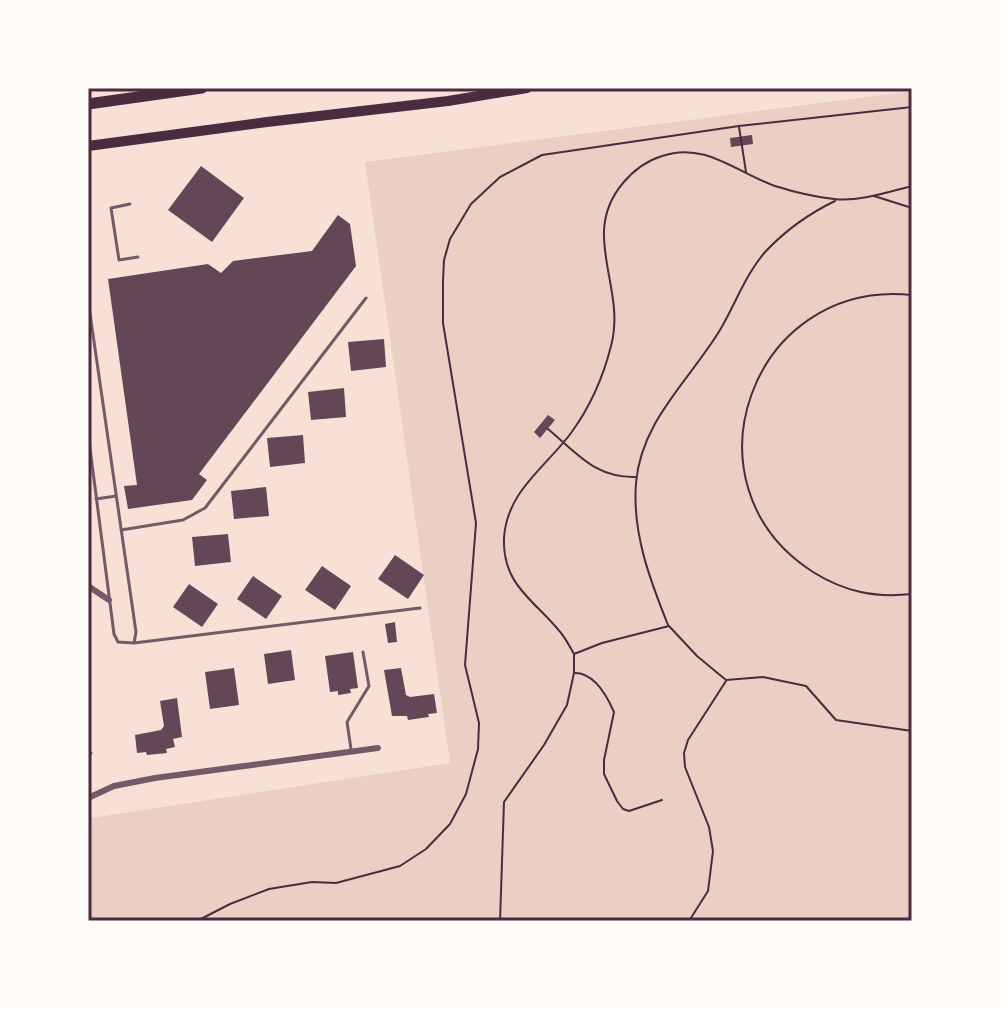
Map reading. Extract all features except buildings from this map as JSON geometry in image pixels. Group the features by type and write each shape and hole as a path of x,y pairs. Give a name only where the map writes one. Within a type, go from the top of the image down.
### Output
{"highway":[{"path":"88,104 202,88"},
{"path":"88,146 448,101 527,88"}],"street":[{"path":"88,586 109,600"},
{"path":"88,798 114,786 141,781 378,748"}],"lane":[{"path":"130,204 111,208 119,260 138,257"},
{"path":"121,530 183,520 205,508 366,298"},
{"path":"88,300 136,632 134,643"},
{"path":"88,433 109,600 116,640 125,645 420,608"},
{"path":"96,499 116,495"},
{"path":"352,752 347,722 369,686 363,652"}],"path":[{"path":"197,921 269,889 312,882 336,883 400,866 426,849 450,824 466,794 478,749 479,723 465,665 476,523 443,323 444,260 460,218 471,204 500,177 542,155 739,126 912,107"},
{"path":"739,126 746,173"},
{"path":"500,921 504,802 544,745 567,705 574,673 574,654 562,634 516,586 504,540 507,519 518,494 563,442 590,403 601,379 612,343 615,299 602,241 609,201 631,173 665,154 709,155 774,186 837,200"},
{"path":"912,186 837,200 804,217 763,254 708,349 656,418 641,453 637,477 637,522 645,560 669,626 697,656 726,680 763,677 806,686 836,720 912,731"},
{"path":"873,195 912,208"},
{"path":"912,295 886,292 838,303 796,328 763,367 744,416 743,467 759,517 790,557 834,585 884,597 912,594"},
{"path":"548,429 602,473 637,477"},
{"path":"574,654 602,643 669,626"},
{"path":"574,673 583,673 599,686 614,712 604,774 617,801 629,811 662,800"},
{"path":"689,921 708,891 713,851 709,827 685,767 684,753 688,740 726,680"}],"shaded area":[{"path":"912,91 912,921 88,921 88,821 91,818 450,763 365,162"}]}
